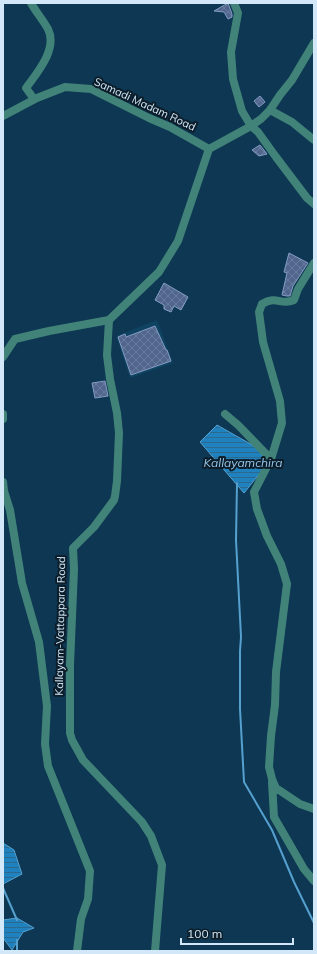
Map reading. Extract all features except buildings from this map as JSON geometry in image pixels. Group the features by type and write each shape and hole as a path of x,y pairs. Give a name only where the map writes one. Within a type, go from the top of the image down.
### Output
{"street":[{"path":"31,3 49,30 51,43 40,68 26,88 34,99"},
{"path":"234,3 238,13 231,52 233,79 242,112 251,126 258,132 307,198 314,204"},
{"path":"3,357 15,339 109,320 159,272 178,241 209,149 261,120 292,80 314,43"},
{"name":"Samadi Madam Road","path":"3,116 34,99 65,87 91,89 131,110 183,134 209,149"},
{"path":"270,110 292,122 314,140"},
{"path":"314,263 298,289 294,300 288,302 274,299 267,301 262,304 259,312 263,342 280,401 282,423 271,459 254,492 257,509 267,536 281,564 287,584 276,672 275,705 269,767 272,781 274,816 304,869 314,881"},
{"name":"Kallayam-Vattappara Road","path":"109,320 107,355 110,379 118,413 120,433 117,480 114,500 94,527 73,548 74,569 70,664 70,733 72,740 83,760 142,822 151,836 162,865 155,951"},
{"path":"3,414 3,419"},
{"path":"225,414 271,459"},
{"path":"3,482 4,492 10,510 22,583 39,642 47,706 45,744 48,766 90,871 88,899 80,919 77,951"},
{"path":"272,781 276,788 300,804 314,809"}],"shaded area":[{"path":"157,320 173,363 130,378 116,336"}],"water":[{"name":"Kallayamchira","path":"217,425 261,450 264,468 244,493 200,442"},
{"path":"3,843 14,850 22,874 3,884"},
{"path":"17,918 34,928 23,932 12,950 3,938 3,920"}],"waterway":[{"path":"237,483 236,540 241,637 240,709 244,782 272,830 294,882 314,923"},
{"path":"3,888 17,920"},
{"path":"17,940 17,951"}]}
